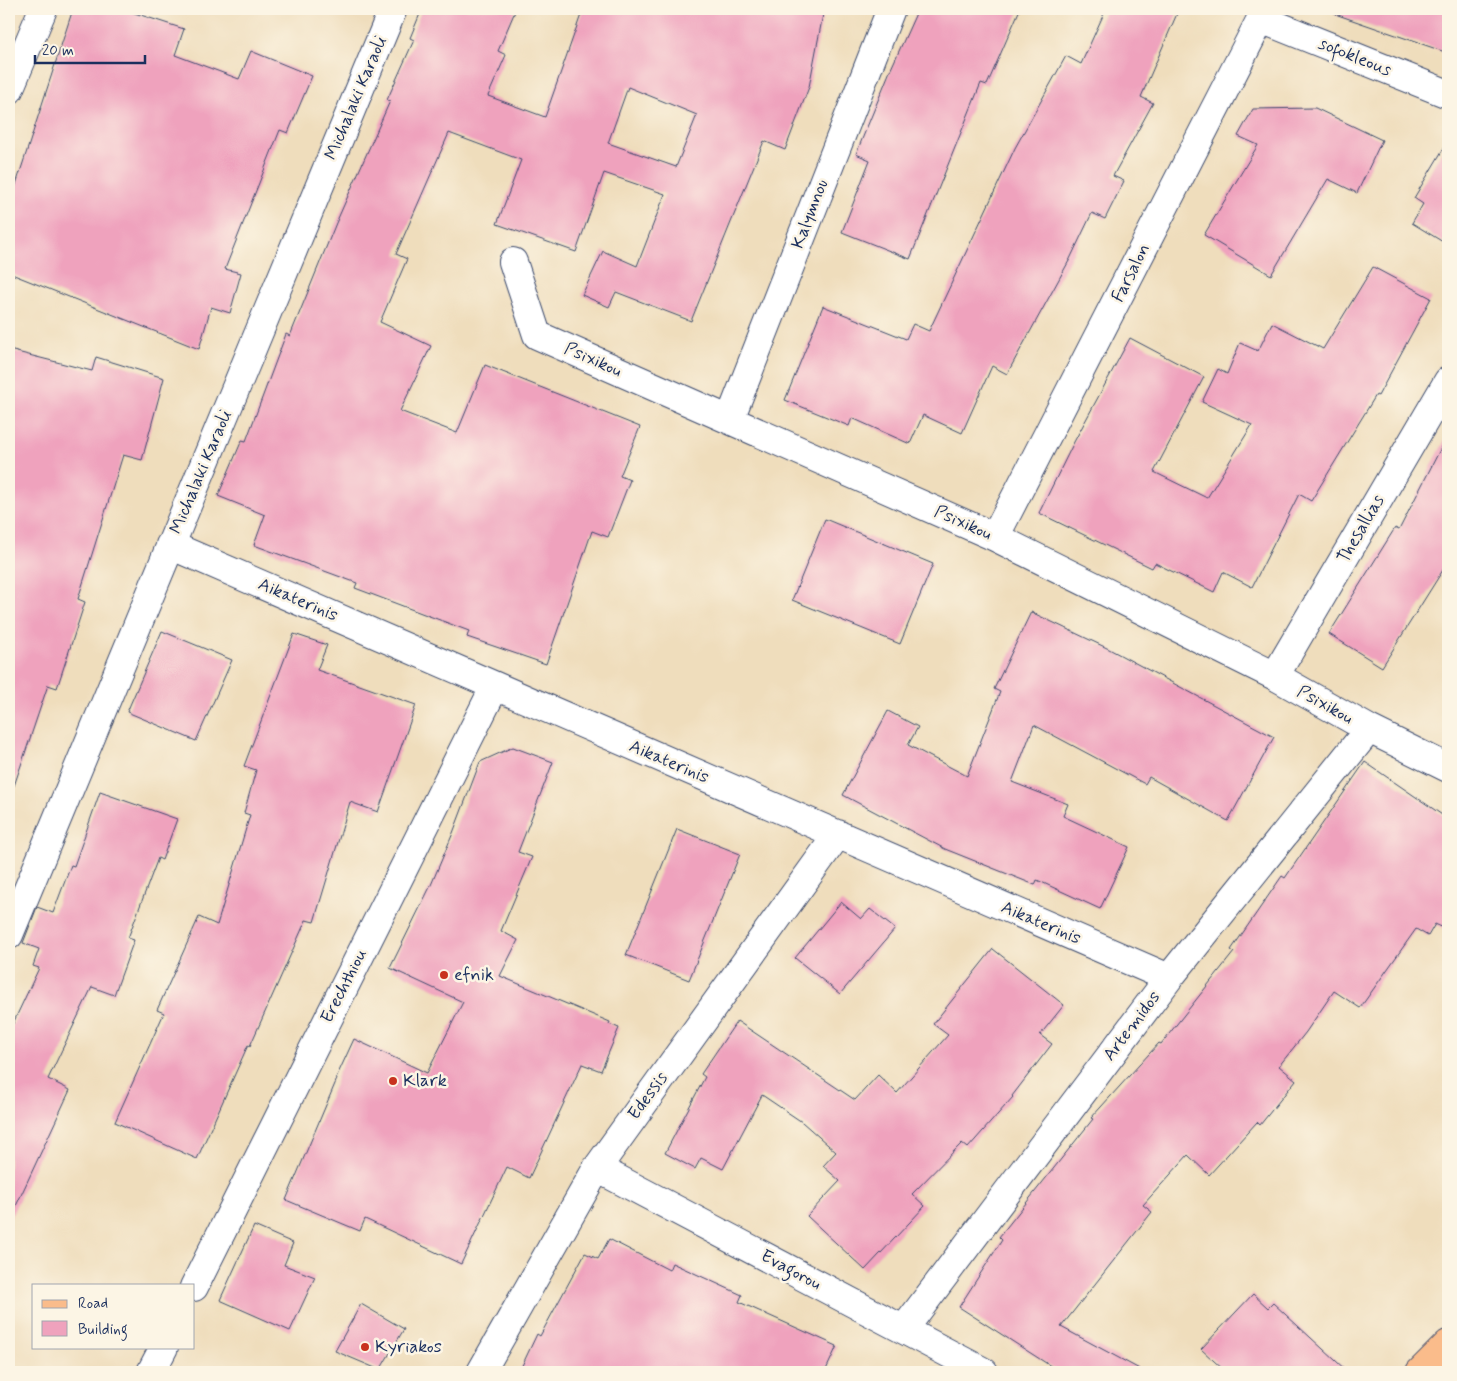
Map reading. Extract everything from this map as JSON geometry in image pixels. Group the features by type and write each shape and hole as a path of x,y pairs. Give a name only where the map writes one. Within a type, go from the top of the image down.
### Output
{"main road":[{"path":"1420,1372 1448,1344"}],"street":[{"path":"9,90 43,9"},
{"name":"Michalaki Karaoli","path":"9,935 393,9"},
{"name":"Kalymnou","path":"730,419 891,9"},
{"name":"sofokleous","path":"1264,14 1448,94"},
{"name":"Farsalon","path":"995,537 1264,14"},
{"name":"Psixikou","path":"512,262 537,335 995,537 1275,676 1369,729 1448,768"},
{"name":"Thesallias","path":"1275,676 1448,381"},
{"name":"Aikaterinis","path":"170,545 1169,978"},
{"name":"Erechthiou","path":"195,1285 495,686"},
{"name":"Artemidos","path":"904,1329 1169,978 1369,729"},
{"name":"Edessis","path":"482,1372 596,1168 838,834"},
{"name":"Evagorou","path":"596,1168 984,1372"},
{"path":"151,1372 163,1348"}],"building":[{"path":"73,9 122,9 184,29 175,55 239,79 251,51 312,76 288,133 280,130 225,269 241,273 230,313 211,307 199,349 9,273 9,206"},
{"path":"422,9 516,9 498,51 506,55 488,96 545,117 583,9 824,9 809,87 785,150 764,141 691,321 616,292 609,307 582,295 603,251 637,266 665,194 604,173 576,252 497,224 521,160 449,133 396,254 407,259 380,322 431,346 400,411 457,433 485,365 640,427 620,476 630,480 608,537 592,531 546,664 467,637 469,631 355,588 357,583 254,545 265,515 218,496 242,440 246,441 286,334 290,336 336,223 390,101 387,100 414,40 410,38","holes":["628,87 697,115 676,167 608,143"]},
{"path":"918,9 1020,9 987,85 981,83 910,259 842,232 870,160 856,154"},
{"path":"1106,9 1179,9 1141,97 1153,103 1113,176 1124,181 1105,219 1092,213 1070,259 1007,374 992,366 962,433 923,415 910,444 852,418 849,426 785,400 823,306 906,339 913,324 929,331 1015,148 1066,56 1081,64"},
{"path":"1336,9 1448,9 1448,53 1335,14"},
{"path":"1315,108 1382,140 1357,193 1328,179 1271,275 1204,235 1258,145 1238,136 1253,109"},
{"path":"1448,141 1448,245 1412,223 1423,204 1414,198"},
{"path":"1373,267 1431,298 1378,396 1376,395 1311,501 1299,494 1252,587 1223,572 1214,592 1155,563 1152,568 1039,513 1074,442 1130,338 1204,377 1154,472 1207,498 1252,425 1202,402 1218,369 1227,374 1240,343 1258,351 1272,323 1323,349"},
{"path":"9,350 92,371 96,357 164,378 142,460 123,455 78,599 85,602 57,688 48,685 14,786 9,785"},
{"path":"1448,434 1448,562 1382,667 1329,634 1395,528 1399,530"},
{"path":"825,519 933,564 900,644 792,600"},
{"path":"1031,612 1109,649 1274,737 1228,821 1149,777 1145,784 1034,725 1012,782 1068,804 1063,816 1129,847 1100,909 1037,880 1035,885 945,849 843,795 888,711 918,727 908,745 967,776 1000,692 994,689"},
{"path":"162,631 232,660 196,741 127,712"},
{"path":"294,634 327,645 317,670 416,705 378,812 350,802 314,922 306,920 197,1159 115,1122 164,1013 157,1010 199,917 217,925 250,815 244,813 256,770 244,766"},
{"path":"513,747 553,762 518,852 532,857 501,931 518,940 500,976 610,1022 609,1024 619,1028 601,1071 582,1064 529,1178 507,1167 461,1264 365,1219 360,1231 286,1200 354,1039 427,1073 463,1002 390,968 431,885 480,762"},
{"path":"1365,762 1448,819 1448,930 1435,924 1428,936 1416,929 1360,1008 1334,991 1306,1032 1279,1066 1296,1080 1260,1125 1257,1122 1209,1175 1188,1155 1143,1205 1152,1212 1061,1327 1145,1372 1060,1372 959,1307 1002,1240 999,1237 1093,1119 1091,1118 1159,1043 1161,1044 1234,952 1231,950 1282,876 1285,878"},
{"path":"100,792 177,819 162,860 158,858 128,938 134,940 114,995 92,987 48,1079 70,1090 9,1221 9,1032 39,968 33,966 39,949 23,943 37,907 53,913 71,865 74,866"},
{"path":"677,829 740,854 689,980 626,955"},
{"path":"841,902 861,919 870,909 895,929 840,994 795,958"},
{"path":"993,949 1064,1005 1040,1035 1052,1044 1013,1097 968,1148 962,1143 912,1194 925,1206 865,1270 807,1216 840,1181 823,1166 836,1152 802,1122 762,1095 723,1169 701,1158 695,1169 665,1153 705,1077 701,1074 737,1021 855,1100 878,1075 897,1093 948,1035 933,1024"},
{"path":"254,1226 293,1243 284,1265 315,1277 290,1331 220,1300"},
{"path":"609,1239 669,1270 672,1263 742,1295 739,1302 837,1346 825,1372 519,1372 537,1334 540,1336 585,1253 598,1259"},
{"path":"1253,1294 1268,1308 1273,1303 1348,1372 1226,1372 1201,1349"},
{"name":"Kyriakos","path":"361,1304 404,1329 380,1370 335,1351"}],"place":[{"name":"efnik","path":"444,975"},
{"name":"Klark","path":"393,1081"},
{"name":"Kyriakos","path":"365,1347"}]}
